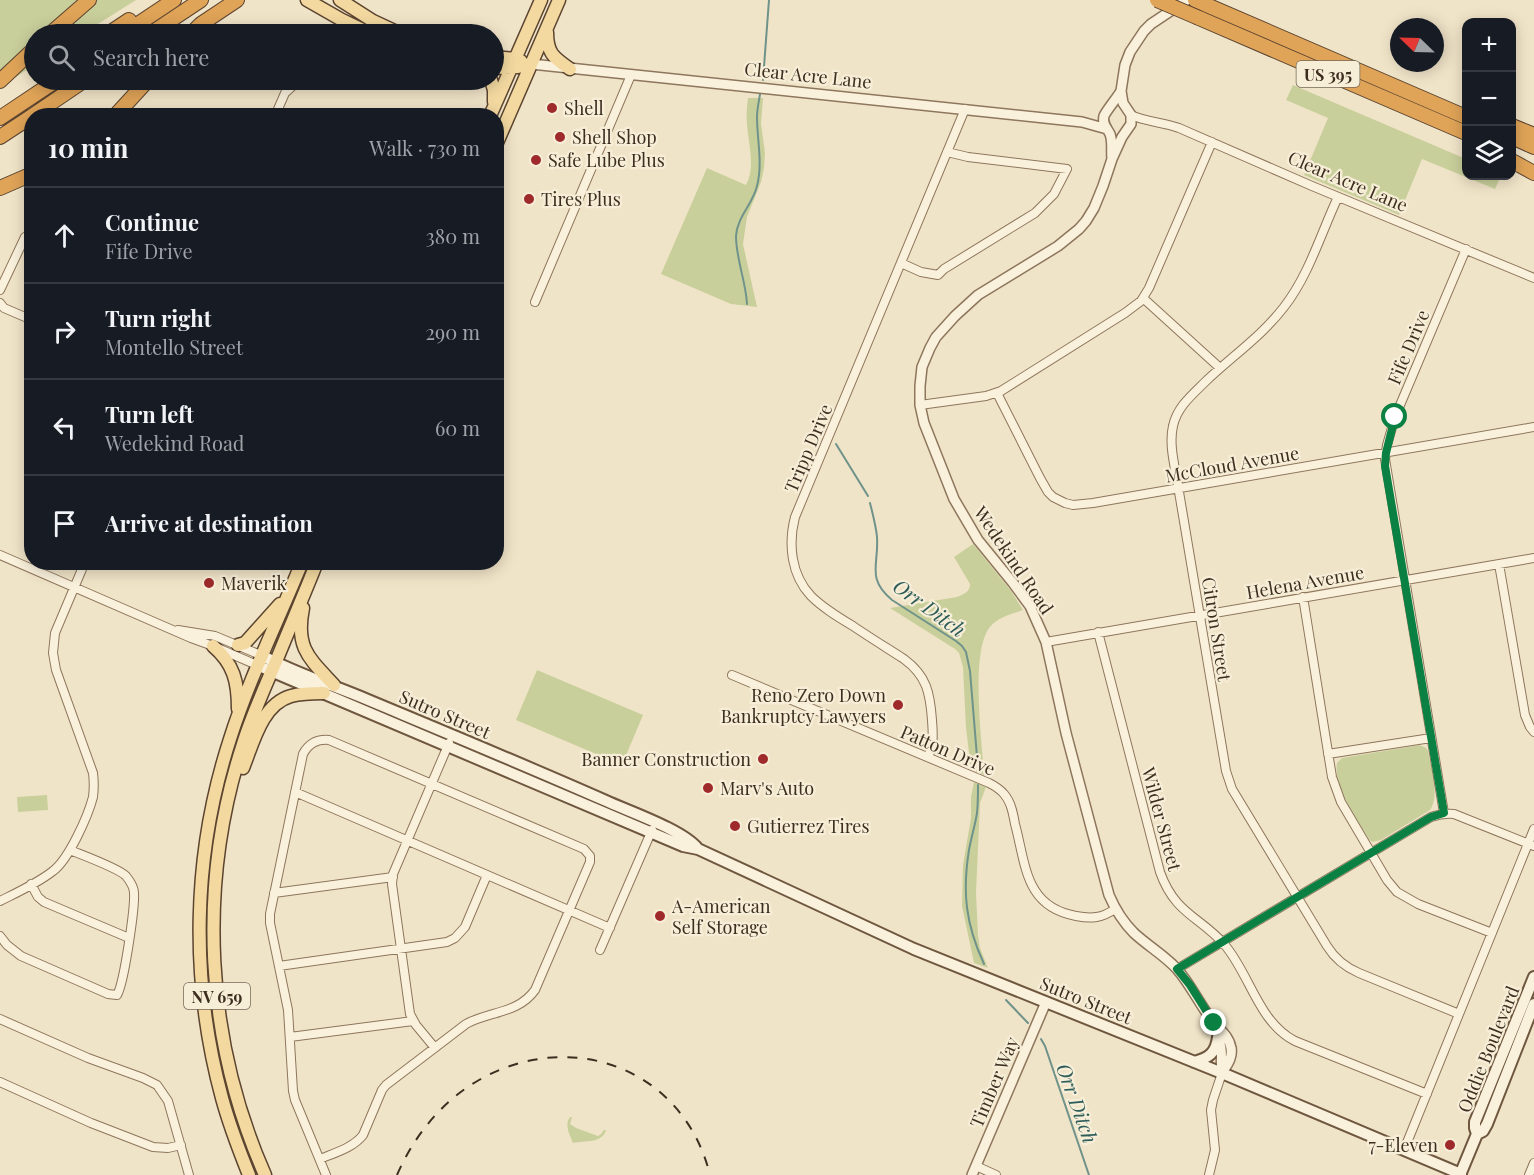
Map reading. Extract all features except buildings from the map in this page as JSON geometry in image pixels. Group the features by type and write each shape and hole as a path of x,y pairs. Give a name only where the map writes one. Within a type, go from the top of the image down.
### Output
{"highway":[{"path":"61,24 88,0"},
{"path":"123,24 158,0"},
{"path":"138,24 174,0"},
{"path":"165,24 201,0"},
{"path":"201,24 237,0"},
{"name":"US 395","path":"1157,0 1462,132"},
{"name":"US 395","path":"1195,0 1462,115"},
{"path":"0,81 24,58"},
{"path":"1348,66 1410,85 1462,105"},
{"path":"26,101 36,90"},
{"path":"0,118 42,90"},
{"path":"44,108 70,90"},
{"path":"122,108 139,90"},
{"path":"0,137 24,121"},
{"path":"1516,128 1534,135"},
{"path":"1516,139 1534,147"},
{"path":"1516,155 1534,163"},
{"path":"1516,163 1534,174"},
{"path":"0,188 24,178"}],"main road":[{"path":"307,0 344,24"},
{"path":"340,0 380,24"},
{"path":"504,83 541,0"},
{"path":"504,126 559,0"},
{"path":"547,27 547,41 551,53 570,69"},
{"name":"Clear Acre Lane","path":"504,60 531,64"},
{"name":"Clear Acre Lane","path":"504,65 512,63"},
{"path":"492,108 494,90"},
{"path":"494,108 501,90"},
{"name":"NV 659","path":"249,1175 230,1125 216,1073 205,1015 199,950 200,891 205,844 220,770 236,722 299,570"},
{"name":"NV 659","path":"265,1175 237,1100 227,1062 213,956 213,903 225,810 243,743 314,570"},
{"path":"225,810 260,726 272,708 290,696 329,689 310,660 302,642 300,621 309,584"},
{"path":"238,645 245,643 255,633 290,591"},
{"path":"213,646 228,661 237,683 236,722"},
{"name":"Sutro Street","path":"261,661 329,689 364,698 450,740 653,828 685,837 691,840 698,849 914,949 1222,1073 1462,1174"},
{"name":"Sutro Street","path":"329,689 356,708 450,740"},
{"path":"356,708 359,701 364,698"},
{"name":"Oddie Boulevard","path":"1477,1134 1474,1128 1475,1122 1534,977"},
{"name":"Oddie Boulevard","path":"1462,1174 1477,1134 1483,1131 1487,1124 1534,1004"},
{"path":"1194,1062 1214,1052 1218,1037"}],"street":[{"path":"1128,129 1131,124 1129,113 1123,103 1121,92 1125,65 1130,52 1151,24 1187,0"},
{"path":"360,24 364,16"},
{"name":"Clear Acre Lane","path":"531,64 1082,122 1107,129"},
{"path":"535,302 631,75"},
{"path":"278,108 288,90"},
{"path":"1121,92 1107,112 1104,123 1107,129 1117,134 1147,121"},
{"path":"1107,112 1116,106 1125,108 1129,113"},
{"name":"Tripp Drive","path":"928,757 933,738 930,698 924,680 904,659 833,613 809,594 797,572 791,543 795,518 965,110"},
{"name":"Clear Acre Lane","path":"1082,122 1107,112"},
{"name":"Clear Acre Lane","path":"1129,113 1147,121 1171,125 1534,278"},
{"name":"Wedekind Road","path":"1107,129 1111,138 1112,159"},
{"name":"Wedekind Road","path":"1128,129 1112,159 1094,208 1078,230 1058,246 978,296 936,337 924,360 920,405 938,460 962,513 978,540 1030,606 1046,642 1068,743 1108,895 1115,909 1135,934 1177,969 1190,985 1214,1023 1223,1032 1231,1048 1211,1110 1215,1150 1209,1175"},
{"path":"920,405 997,393 1125,313 1143,298 1212,142"},
{"path":"901,263 921,272 938,275 944,269 1035,213 1054,194 1067,169 968,157 947,152"},
{"name":"Citron Street","path":"1338,197 1307,267 1278,315 1189,398 1175,418 1172,441 1178,488 1230,785 1332,954 1344,966 1459,1014"},
{"path":"0,290 24,239"},
{"name":"Fife Drive","path":"1444,813 1385,466 1392,427 1466,249"},
{"path":"1143,298 1220,368"},
{"path":"0,303 4,308 24,317"},
{"name":"McCloud Avenue","path":"997,393 1043,485 1058,501 1073,505 1534,427"},
{"name":"Sutro Street","path":"0,555 24,565"},
{"name":"Helena Avenue","path":"1046,642 1534,558"},
{"path":"1499,564 1525,715 1534,732"},
{"name":"Sutro Street","path":"35,570 190,638 261,661"},
{"path":"0,902 54,871 66,858 92,798 94,789 91,766 56,670 53,653 57,626 81,570"},
{"path":"1303,597 1328,754 1337,794 1387,880 1397,892 1418,904 1492,933"},
{"name":"Sutro Street","path":"170,629 208,634 238,645 261,661"},
{"name":"Wilder Street","path":"1098,632 1163,881 1171,897 1222,942 1270,1019 1281,1032 1295,1041 1427,1094"},
{"name":"Patton Drive","path":"732,675 989,783 1004,793 1011,808 1031,883 1040,898 1058,911 1086,918 1100,917 1115,909"},
{"path":"1328,754 1431,738"},
{"path":"320,1159 359,1140 386,1085 472,1020 518,1006 531,997 590,862 590,856 584,849 323,740 312,743 303,754 270,922 288,1010 295,1101 326,1175"},
{"path":"435,1048 410,1014 392,890 393,877 450,740"},
{"path":"295,792 610,928"},
{"path":"1177,969 1431,817 1444,813 1454,814 1531,844"},
{"path":"600,950 653,828"},
{"path":"1404,1150 1492,933 1531,844 1534,829"},
{"path":"0,936 21,956 108,994 117,995 120,992 134,893 132,884 123,873 70,850"},
{"path":"279,966 440,944 455,938 465,927 487,875"},
{"path":"274,893 393,877"},
{"path":"31,884 38,897 44,902 129,938"},
{"name":"Timber Way","path":"974,1170 1046,1002"},
{"path":"0,1019 88,1058 157,1085 168,1101 189,1175"},
{"path":"290,1037 413,1021"},
{"name":"Wedekind Road","path":"1214,1023 1222,1051 1222,1073"},
{"path":"0,1082 90,1123 153,1147 168,1148 181,1145"},
{"path":"1529,1175 1534,1163"},
{"path":"974,1170 996,1175"}],"green space":[{"path":"0,0 136,0 98,24 24,24 24,72 0,88"},
{"path":"1293,85 1462,157 1462,175 1422,159 1399,215 1304,175 1328,118 1286,100"},
{"path":"748,98 763,98 761,124 765,153 764,168 747,217 743,244 757,307 731,304 661,274 707,168 746,185 751,171 747,120"},
{"path":"1473,180 1499,180 1495,189"},
{"path":"973,544 1011,591 1023,610 997,621 990,627 984,639 980,656 979,698 984,775 971,769 963,667 959,653 890,608 957,597 966,592 970,584 954,557"},
{"path":"537,670 643,715 622,765 516,720"},
{"path":"1420,745 1428,751 1434,782 1433,804 1430,810 1381,840 1372,842 1342,792 1337,763 1342,758"},
{"path":"974,782 986,787 980,803 976,893 980,948 988,968 974,963 962,906 963,865"},
{"path":"47,795 48,810 18,812 17,797"},
{"path":"570,1117 572,1117 570,1124 598,1136 606,1130 601,1138 573,1143 568,1127"}],"waterway":[{"name":"Orr Ditch","path":"763,80 769,0"},
{"name":"Orr Ditch","path":"747,304 736,236 739,223 755,193 759,177 757,117 760,94"},
{"name":"Orr Ditch","path":"836,444 868,496"},
{"name":"Orr Ditch","path":"870,503 877,537 876,578 879,585 892,600 956,641 966,652 970,671 978,769"},
{"name":"Orr Ditch","path":"978,785 977,813 967,866 966,895 969,922 984,964"},
{"name":"Orr Ditch","path":"1006,1000 1028,1023"},
{"name":"Orr Ditch","path":"1041,1039 1089,1175"}],"railway":[{"path":"397,1175 421,1133 453,1098 479,1080 515,1065 551,1058 586,1059 620,1068 650,1084 676,1108 696,1138 710,1175"}],"place":[{"name":"Shell","path":"552,108"},
{"name":"Shell Shop","path":"560,137"},
{"name":"Safe Lube Plus","path":"536,160"},
{"name":"Tires Plus","path":"529,199"},
{"name":"Maverik","path":"209,583"},
{"name":"Reno Zero Down Bankruptcy Lawyers","path":"898,705"},
{"name":"Banner Construction","path":"763,759"},
{"name":"Marv's Auto","path":"708,788"},
{"name":"Gutierrez Tires","path":"735,826"},
{"name":"A-American Self Storage","path":"660,916"},
{"name":"7-Eleven","path":"1450,1145"}],"route":[{"path":"1214,1023 1177,969 1431,817 1444,813 1385,466 1395,417"}]}
